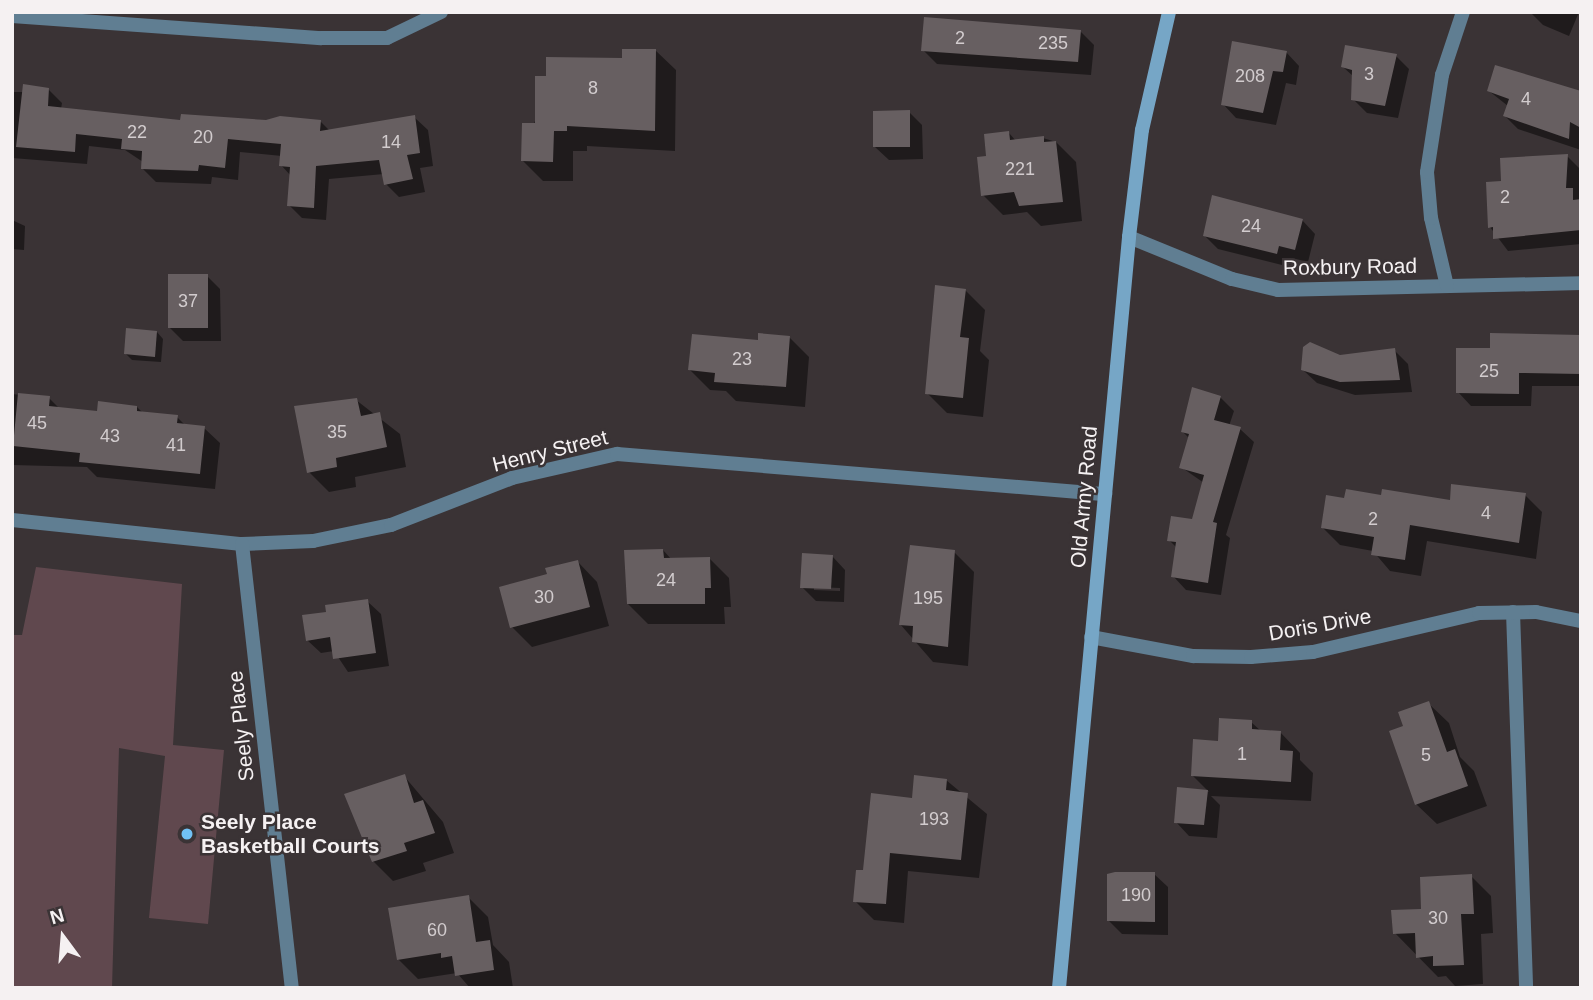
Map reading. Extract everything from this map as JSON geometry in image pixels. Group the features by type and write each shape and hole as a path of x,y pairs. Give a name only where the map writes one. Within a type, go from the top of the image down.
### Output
{"street":[{"path":"12,16 321,38 387,38 441,12"},
{"name":"Old Army Road","path":"1059,988 1129,237 1142,130 1169,12"},
{"path":"1447,286 1431,218 1428,158 1442,75 1463,12"},
{"name":"Roxbury Road","path":"1129,237 1232,279 1278,290 1581,283"},
{"name":"Henry Street","path":"12,520 242,544 313,541 391,525 512,478 617,454 1105,494"},
{"name":"Seely Place","path":"242,544 292,988"},
{"path":"1513,612 1526,988"},
{"name":"Doris Drive","path":"1091,637 1193,656 1251,657 1312,652 1479,613 1513,612 1581,621"}],"shaded area":[{"path":"36,567 182,584 173,745 224,750 208,924 149,918 165,756 119,748 112,988 12,988 12,635 22,635"}],"building":[{"path":"924,17 1081,30 1078,62 921,51"},
{"path":"1232,41 1287,51 1283,72 1273,71 1263,113 1221,105"},
{"path":"1345,45 1397,54 1385,106 1351,100 1352,70 1341,67"},
{"path":"622,49 656,49 655,131 567,126 567,131 554,131 553,162 521,161 522,123 535,123 535,76 546,76 546,57 622,58"},
{"path":"1495,65 1581,91 1581,128 1570,122 1569,139 1503,116 1509,99 1487,91"},
{"path":"23,84 49,88 48,106 180,120 181,114 266,120 280,116 321,120 320,131 415,115 420,153 407,155 413,179 384,185 379,160 316,166 314,208 287,206 290,167 279,166 281,144 228,139 225,168 199,165 198,171 141,169 142,151 121,149 122,139 76,134 75,152 16,147"},
{"path":"910,110 910,147 873,147 873,111"},
{"path":"1009,131 1010,140 1044,136 1044,142 1056,141 1063,202 1019,206 1014,192 981,196 977,157 986,156 984,134"},
{"path":"1568,154 1566,188 1573,188 1573,200 1581,199 1581,230 1493,239 1493,227 1488,228 1486,182 1501,181 1500,158"},
{"path":"1212,195 1303,219 1295,250 1279,246 1277,254 1203,236"},
{"path":"168,274 208,274 208,328 168,328"},
{"path":"935,285 966,289 960,337 969,338 963,398 925,394"},
{"path":"126,328 157,331 155,357 124,354"},
{"path":"758,333 790,336 786,387 714,382 715,373 688,370 692,334 758,340"},
{"path":"1490,333 1581,335 1581,374 1519,373 1519,394 1456,393 1456,348 1490,348"},
{"path":"1310,342 1340,355 1395,348 1400,380 1340,382 1301,370 1303,347"},
{"path":"1192,387 1221,396 1214,420 1241,427 1213,522 1217,523 1208,583 1171,577 1176,542 1167,541 1171,516 1192,519 1204,475 1179,468 1189,434 1181,432"},
{"path":"18,393 50,396 49,406 97,411 98,401 137,406 137,411 178,415 177,423 205,426 200,474 79,462 80,453 13,446"},
{"path":"357,398 361,416 380,412 387,447 336,458 337,467 307,473 294,406"},
{"path":"1451,484 1526,493 1519,543 1410,525 1405,560 1371,555 1374,537 1321,528 1326,495 1344,498 1346,489 1381,495 1382,489 1450,500"},
{"path":"910,545 955,550 948,647 912,642 913,626 899,625"},
{"path":"663,549 664,558 710,557 711,588 705,588 705,604 627,604 624,550"},
{"path":"802,553 833,555 831,589 800,588"},
{"path":"578,560 590,607 510,628 499,587 547,574 545,568"},
{"path":"368,599 376,653 333,659 330,637 306,641 302,615 326,612 325,605"},
{"path":"1429,701 1447,752 1455,749 1468,786 1415,805 1389,731 1403,726 1398,712"},
{"path":"1219,718 1252,720 1252,729 1281,731 1280,750 1293,751 1291,782 1191,776 1193,739 1218,741"},
{"path":"405,774 414,803 423,800 435,833 404,843 407,851 372,862 344,794"},
{"path":"914,775 947,779 946,790 968,793 961,860 890,853 886,904 853,902 856,870 863,870 871,793 912,798"},
{"path":"1177,787 1208,790 1204,825 1174,823"},
{"path":"1155,872 1155,922 1107,921 1107,874"},
{"path":"1472,874 1474,914 1461,914 1464,965 1433,966 1433,956 1416,958 1415,933 1393,934 1391,910 1421,909 1420,877"},
{"path":"469,895 476,942 490,940 494,970 455,976 452,956 441,958 441,953 397,960 388,908"}],"place":[{"name":"Seely Place Basketball Courts","path":"187,834"}]}
